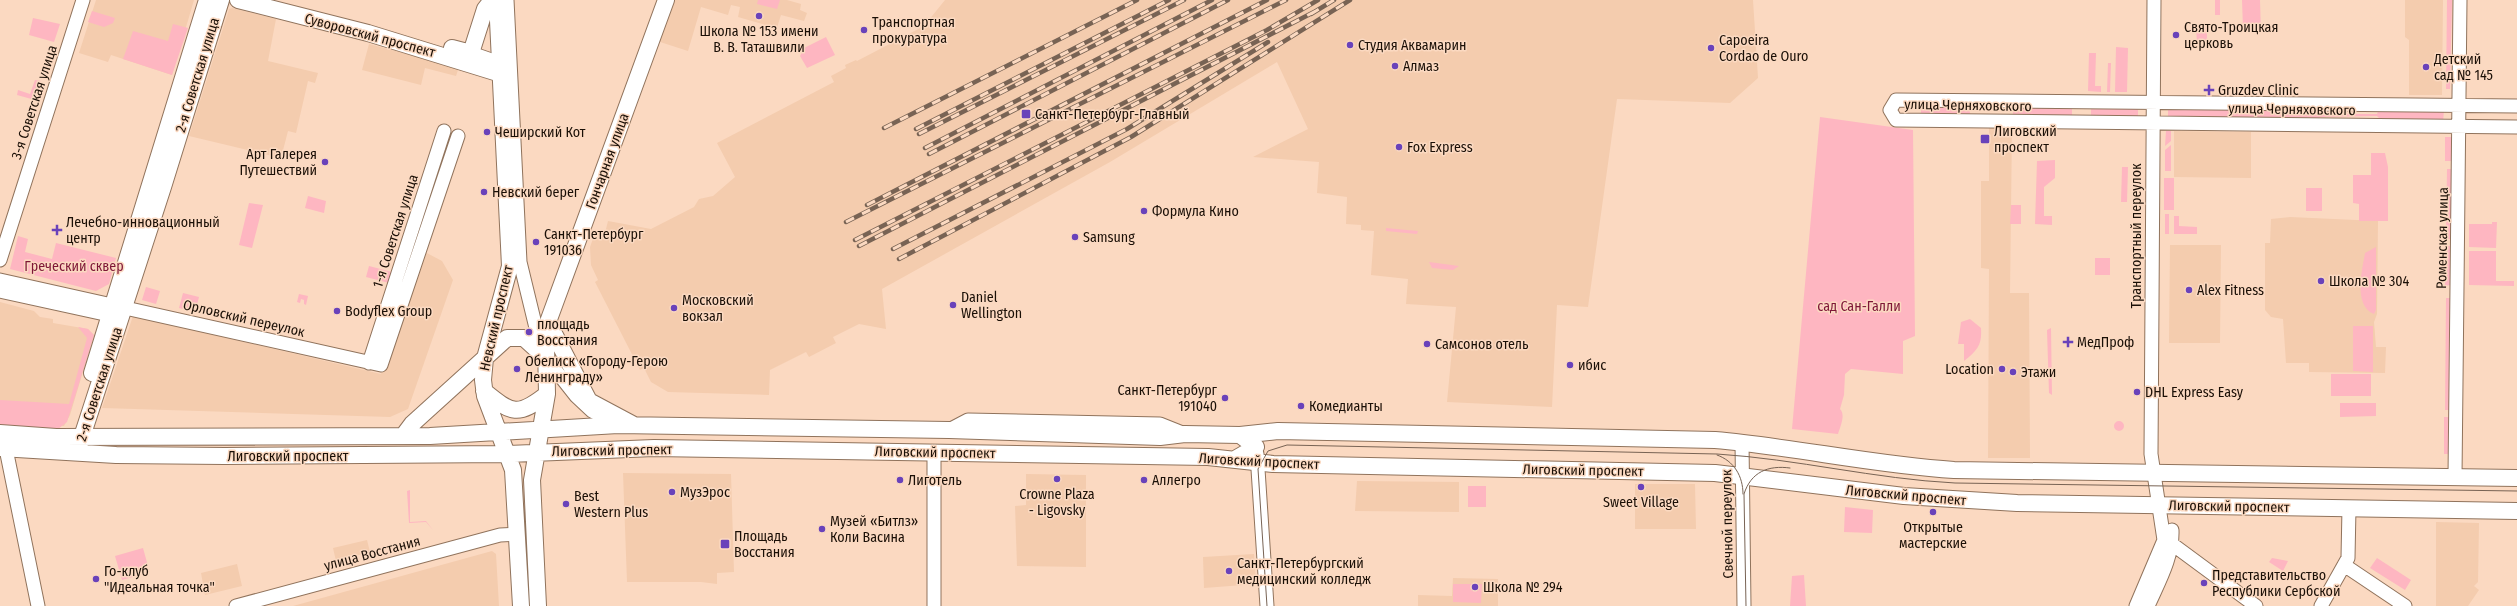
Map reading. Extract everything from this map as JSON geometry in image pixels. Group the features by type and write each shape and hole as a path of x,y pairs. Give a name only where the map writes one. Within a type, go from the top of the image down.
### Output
{"main road":[{"name":"2-я Советская улица","path":"76,453 77,437 207,0"},
{"name":"2-я Советская улица","path":"77,437 89,416 115,309 220,0"},
{"name":"Суворовский проспект","path":"238,0 368,33 504,71"},
{"name":"Суворовский проспект","path":"275,0 471,53"},
{"path":"471,53 485,9 492,0"},
{"name":"Невский проспект","path":"496,0 504,71 510,266 482,374 484,391 508,454 514,477 521,606"},
{"name":"Гончарная улица","path":"548,322 666,0"},
{"path":"546,358 548,322"},
{"path":"548,322 589,401 635,425"},
{"path":"403,436 412,424 502,341 519,336 530,341 546,358"},
{"name":"Невский проспект","path":"538,606 532,480 547,394 546,358"},
{"path":"484,391 506,408 520,410 529,408 547,394"},
{"name":"Лиговский проспект","path":"89,416 97,428 149,430 173,437"},
{"name":"Лиговский проспект","path":"0,433 77,437 403,436 500,433 635,425 949,430 1160,437 1185,434 1252,444 1273,464 1671,471 1742,475 1850,490 1938,499 2028,504 2517,511"},
{"path":"778,427 778,450"},
{"path":"508,454 541,430"},
{"name":"Лиговский проспект","path":"3,448 76,453 342,457 508,454 654,448 934,452 1235,459 1252,444 1286,432 1670,439 1742,442 1935,469 2517,478"}],"street":[{"name":"3-я Советская улица","path":"0,260 83,0"},
{"name":"Невский проспект","path":"508,0 504,71 520,262 536,328 546,358"},
{"name":"Транспортный переулок","path":"2154,0 2151,450 2152,473 2165,506 2168,542"},
{"name":"Роменская улица","path":"2455,477 2460,0"},
{"name":"Суворовский проспект","path":"471,53 504,71"},
{"name":"улица Черняховского","path":"2517,106 1896,100 1890,110 1896,120 2517,127"},
{"path":"2003,122 2004,101"},
{"path":"2083,122 2084,102"},
{"name":"1-я Советская улица","path":"375,364 444,131"},
{"name":"1-я Советская улица","path":"375,364 458,136"},
{"path":"0,280 115,309"},
{"path":"0,291 115,309"},
{"name":"Орловский переулок","path":"115,309 375,364"},
{"path":"546,358 584,405 618,425"},
{"name":"Свечной переулок","path":"1742,442 1744,606"},
{"path":"1252,444 1267,606"},
{"path":"3,448 38,606"},
{"path":"934,452 934,606"},
{"path":"2321,606 2348,558 2348,508"},
{"name":"улица Восстания","path":"236,606 500,535 517,534"},
{"path":"2136,606 2168,542"},
{"path":"2148,606 2169,558 2168,542"},
{"path":"2168,542 2256,606"},
{"path":"2344,565 2405,606"}],"shaded area":[{"path":"96,0 194,0 172,75 111,55 108,62 79,53"},
{"path":"673,0 787,0 801,4 800,10 807,13 804,21 781,15 775,34 768,32 769,26 738,17 740,7 731,5 728,15 701,7 688,51 657,41"},
{"path":"945,0 1753,0 1758,78 1730,103 1617,99 1588,307 1557,305 1552,407 1447,402 1456,307 1406,304 1408,279 1371,275 1374,231 1361,230 1361,225 1346,224 1347,197 1317,193 1319,162 1253,157 1308,129 1277,62 1110,162 882,289 886,329 859,324 833,337 836,343 809,357 806,352 770,370 769,395 668,392 651,382 644,368 640,370 595,282 598,280 591,265 590,247 596,230 605,233 608,221 651,229 694,207 699,199 713,196 735,177 717,143 834,82 831,76 846,68 845,65 856,60 857,61 924,26"},
{"name":"Детский сад № 145","path":"2405,0 2443,0 2442,95 2409,95 2409,40 2405,37"},
{"path":"232,8 276,19 268,61 318,73 315,83 308,81 296,133 288,131 281,158 189,136 229,9"},
{"path":"369,44 456,67 458,70 456,76 425,68 421,85 362,70"},
{"path":"1989,127 2012,127 2010,293 2029,293 2030,458 1988,458 1989,269 1981,268 1981,181 1989,181"},
{"path":"2174,131 2251,132 2251,178 2174,177"},
{"name":"Школа № 304","path":"2290,217 2378,221 2377,314 2374,322 2376,347 2386,347 2385,373 2309,372 2309,363 2286,363 2283,319 2271,317 2265,310 2265,243 2270,243 2271,219"},
{"path":"2170,245 2221,245 2220,343 2169,343"},
{"path":"423,251 442,261 453,280 408,409 390,417 102,408 133,316 381,374"},
{"path":"0,302 34,311 40,317 53,319 53,323 88,329 94,335 70,415 64,426 0,425"},
{"path":"623,473 731,474 734,572 717,573 717,584 701,582 627,582"},
{"path":"1026,474 1086,475 1086,567 1017,566 1015,506 1026,505"},
{"path":"1357,481 1459,482 1459,512 1355,511"},
{"path":"1635,484 1695,484 1696,529 1635,529"},
{"path":"2436,522 2479,523 2478,582 2474,586 2479,590 2468,606 2436,606"},
{"path":"367,540 370,552 336,561 333,548"},
{"path":"492,551 496,554 499,606 293,606"},
{"name":"Санкт-Петербургский медицинский колледж","path":"1254,554 1256,584 1204,588 1203,557"},
{"path":"237,564 242,586 205,595 201,573"},
{"name":"Школа № 294","path":"1453,578 1498,579 1498,606 1418,606 1418,595 1452,596"}],"green space":[{"path":"758,0 780,0 777,9 757,4"},
{"path":"2215,0 2220,0 2220,15 2215,15"},
{"path":"2242,0 2260,0 2261,33 2255,33 2255,30 2243,28"},
{"path":"2447,0 2452,0 2450,89 2446,89"},
{"path":"92,11 115,18 113,23 104,27 88,22"},
{"path":"33,18 60,24 54,42 29,35"},
{"path":"173,24 188,28 172,75 123,59 133,31 168,41"},
{"path":"2196,24 2207,24 2207,44 2197,44"},
{"path":"826,37 835,55 807,68 800,56 804,48"},
{"path":"2116,47 2128,48 2127,92 2115,92"},
{"path":"2089,53 2096,53 2095,86 2101,86 2101,92 2088,91"},
{"path":"2108,63 2111,63 2110,92 2107,92"},
{"path":"35,80 41,81 35,100 17,95 18,90 30,94"},
{"path":"1921,104 1970,105 1970,118 1921,117"},
{"path":"2013,105 2072,106 2072,119 2013,118"},
{"path":"2091,106 2138,106 2138,118 2091,118"},
{"path":"2168,106 2316,109 2320,114 2377,114 2379,109 2444,110 2443,122 2381,120 2377,116 2320,117 2316,121 2168,119"},
{"name":"сад Сан-Галли","path":"1820,117 1913,130 1915,336 1903,341 1903,374 1851,369 1845,374 1844,395 1840,409 1843,418 1838,434 1792,429"},
{"path":"2166,131 2171,131 2171,141 2165,146"},
{"path":"2445,137 2451,137 2451,161 2445,161"},
{"path":"2171,145 2171,171 2165,171 2165,150"},
{"path":"2371,153 2385,153 2388,167 2388,221 2359,221 2359,204 2353,203 2353,175 2371,175"},
{"path":"2055,160 2055,178 2044,187 2044,216 2052,216 2052,225 2035,224 2037,161"},
{"path":"2122,167 2128,167 2127,202 2121,202"},
{"path":"2447,169 2453,169 2452,239 2446,239"},
{"path":"2164,178 2174,178 2174,210 2164,210"},
{"path":"2306,188 2322,188 2322,211 2306,211"},
{"path":"308,196 326,201 324,213 305,208"},
{"path":"249,203 263,205 252,248 239,245"},
{"path":"2011,205 2021,205 2021,224 2010,224"},
{"path":"2165,214 2169,214 2169,234 2165,234"},
{"path":"2174,216 2179,216 2179,226 2197,227 2197,234 2174,234"},
{"path":"2492,222 2497,222 2496,248 2469,247 2469,224 2492,224"},
{"path":"1386,228 1418,231 1417,234 1386,231"},
{"name":"Греческий сквер","path":"18,236 28,239 25,252 52,259 56,243 116,258 109,284 96,291 10,269"},
{"path":"2445,246 2451,246 2451,285 2445,286"},
{"path":"2376,247 2376,310 2374,314 2367,310 2363,303 2360,287 2365,253"},
{"path":"2469,251 2496,251 2496,281 2514,281 2514,286 2469,285"},
{"path":"2095,258 2110,258 2110,275 2095,275"},
{"path":"1429,262 1459,266 1453,270 1432,268"},
{"path":"369,266 392,272 389,283 366,277"},
{"path":"146,287 160,291 156,304 142,300"},
{"path":"183,293 199,297 195,312 179,308"},
{"path":"299,294 308,296 306,305 304,304 304,300 301,299 300,303 297,302"},
{"path":"2446,298 2452,298 2451,410 2445,410"},
{"path":"1970,319 1981,328 1981,339 1973,354 1964,361 1964,344 1958,344 1961,322"},
{"path":"2353,326 2373,326 2373,372 2353,371"},
{"path":"78,327 88,329 94,335 67,422 58,429 0,425 0,400 69,404 87,338"},
{"path":"2051,328 2052,395 2049,393 2047,330"},
{"path":"2331,374 2371,374 2371,396 2331,396"},
{"path":"2340,403 2376,403 2376,416 2340,417"},
{"path":"2444,417 2450,417 2450,454 2444,454"},
{"path":"2119,421 2124,426 2119,431 2114,426"},
{"path":"1468,486 1486,486 1486,507 1468,507"},
{"path":"410,490 410,522 426,521 433,530 426,522 409,523 407,491"},
{"path":"1845,507 1873,510 1872,533 1844,532"},
{"path":"143,548 148,566 138,569 140,575 122,580 115,556"},
{"path":"2272,558 2288,561 2283,571 2269,562"},
{"path":"2377,558 2411,580 2405,590 2370,568"},
{"path":"1804,575 1806,606 1790,606 1792,576"},
{"path":"1453,584 1482,584 1481,603 1453,602"}],"tram line":[{"path":"1267,606 1258,469 1268,451 1287,445 1717,454 1777,460 1925,481 1955,483 2517,491"},
{"path":"1717,455 1733,465 1739,475 1743,487 1743,494"},
{"path":"1746,606 1744,494 1751,480 1761,472 1768,469 1782,467 1790,468"}],"railway":[{"path":"884,128 1137,0"},
{"path":"916,129 1169,0"},
{"path":"919,134 1184,0"},
{"path":"925,148 1212,0"},
{"path":"929,154 1228,0"},
{"path":"867,205 1267,0"},
{"path":"846,222 1286,0"},
{"path":"855,240 1267,30 1318,0"},
{"path":"1311,14 1334,0"},
{"path":"899,259 1131,137 1350,0"},
{"path":"859,246 1316,11"},
{"path":"893,249 1127,129 1268,42"}],"place":[{"name":"Школа № 153 имени В. В. Таташвили","path":"759,16"},
{"name":"Транспортная прокуратура","path":"864,30"},
{"name":"Свято-Троицкая церковь","path":"2176,35"},
{"name":"Студия Аквамарин","path":"1350,45"},
{"name":"Capoeira Cordao de Ouro","path":"1711,48"},
{"name":"Алмаз","path":"1395,66"},
{"name":"Детский сад № 145","path":"2426,67"},
{"name":"Gruzdev Clinic","path":"2209,90"},
{"name":"Санкт-Петербург-Главный","path":"1026,114"},
{"name":"Чеширский Кот","path":"487,132"},
{"name":"Лиговский проспект","path":"1985,139"},
{"name":"Fox Express","path":"1399,147"},
{"name":"Арт Галерея Путешествий","path":"325,162"},
{"name":"Невский берег","path":"484,192"},
{"name":"Формула Кино","path":"1144,211"},
{"name":"Лечебно-инновационный центр","path":"57,230"},
{"name":"Samsung","path":"1075,237"},
{"name":"Санкт-Петербург 191036","path":"536,242"},
{"name":"Школа № 304","path":"2321,281"},
{"name":"Alex Fitness","path":"2189,290"},
{"name":"Daniel Wellington","path":"953,305"},
{"name":"Московский вокзал","path":"674,308"},
{"name":"Bodyflex Group","path":"337,311"},
{"name":"площадь Восстания","path":"529,332"},
{"name":"МедПроф","path":"2068,342"},
{"name":"Самсонов отель","path":"1427,344"},
{"name":"ибис","path":"1570,365"},
{"name":"Обелиск «Городу-Герою Ленинграду»","path":"517,369"},
{"name":"Location","path":"2002,369"},
{"name":"Этажи","path":"2013,372"},
{"name":"DHL Express Easy","path":"2137,392"},
{"name":"Санкт-Петербург 191040","path":"1225,398"},
{"name":"Комедианты","path":"1301,406"},
{"name":"Crowne Plaza - Ligovsky","path":"1057,479"},
{"name":"Лиготель","path":"900,480"},
{"name":"Аллегро","path":"1144,480"},
{"name":"Sweet Village","path":"1641,487"},
{"name":"МузЭрос","path":"672,492"},
{"name":"Best Western Plus","path":"566,504"},
{"name":"Открытые мастерские","path":"1933,512"},
{"name":"Музей «Битлз» Коли Васина","path":"822,529"},
{"name":"Площадь Восстания","path":"725,544"},
{"name":"Санкт-Петербургский медицинский колледж","path":"1229,571"},
{"name":"Го-клуб \"Идеальная точка\"","path":"96,579"},
{"name":"Представительство Республики Сербской","path":"2204,583"},
{"name":"Школа № 294","path":"1475,587"}]}
